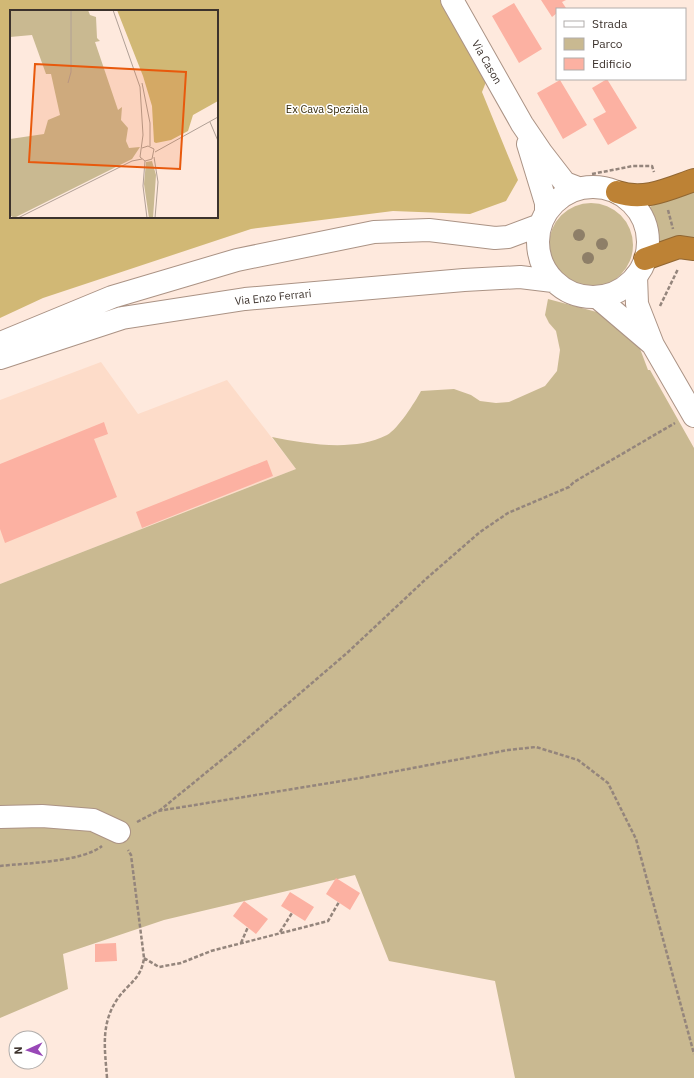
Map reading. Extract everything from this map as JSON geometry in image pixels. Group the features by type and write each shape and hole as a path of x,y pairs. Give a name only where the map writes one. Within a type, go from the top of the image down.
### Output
{"highway":[{"path":"617,192 631,197 651,194 694,180"},
{"path":"640,268 679,247 694,249"}],"main road":[{"name":"Via Cason","path":"452,0 522,124 552,168 565,183 583,181"},
{"name":"Via Cason","path":"522,124 546,203 543,219"},
{"path":"640,268 619,290 597,297 581,296 566,290 553,281 544,269 539,254 538,240 543,219 560,197 583,181 617,192 633,204 644,220 648,240 640,268 637,304 654,345 693,414"},
{"path":"0,344 112,297 237,260 374,232 429,230 495,238 508,237 543,219"},
{"name":"Via Enzo Ferrari","path":"0,358 122,318 245,299 464,280 520,277 553,281"},
{"path":"597,297 654,345"},
{"path":"0,817 42,816 93,820 119,832"}],"path":[{"path":"583,181 633,166 652,166 657,178"},
{"path":"667,207 675,234"},
{"path":"658,309 679,267"},
{"path":"0,866 62,859 95,852 119,832 158,811 235,749 347,653 427,578 480,532 508,513 569,487 574,482 693,414"},
{"path":"158,811 360,778 508,750 536,747 578,760 608,783 636,839 694,1054"},
{"path":"107,1078 104,1030 118,999 142,970 144,958 131,855 119,832"},
{"path":"144,958 159,967 181,963 211,951 328,921 339,902"},
{"path":"280,933 292,914"},
{"path":"240,943 248,927"}],"shaded area":[{"path":"101,362 138,414 227,380 296,469 0,584 0,400"}],"green space":[{"name":"Ex Cava Speziala","path":"0,0 442,0 488,77 482,92 518,180 506,201 470,214 393,211 251,229 43,298 0,318"},
{"path":"694,188 694,240 657,246 654,226 647,208"},
{"path":"591,203 607,206 621,215 630,229 633,245 630,261 621,275 607,284 591,287 575,284 561,275 552,261 549,245 552,229 561,215 575,206"},
{"path":"548,299 608,315 639,346 648,370 650,370 694,448 694,1078 515,1078 495,981 389,961 355,875 164,920 63,954 68,989 0,1018 0,584 296,469 272,437 315,444 345,445 360,443 374,440 391,432 406,415 421,391 454,389 471,395 480,401 496,403 509,402 545,386 557,371 560,350 556,331 549,323 545,315"}],"building":[{"path":"541,0 566,0 562,2 566,8 556,8 556,14 552,17"},
{"path":"514,3 542,49 519,63 492,16"},
{"path":"560,80 587,125 563,139 537,93"},
{"path":"608,80 637,128 608,145 593,119 606,112 592,88"},
{"path":"104,422 108,434 94,439 117,497 5,543 0,529 0,464"},
{"path":"267,460 273,476 142,528 136,512"},
{"path":"336,878 360,893 350,910 326,894"},
{"path":"290,892 314,907 305,921 281,906"},
{"path":"244,901 268,919 256,934 233,916"},
{"path":"116,943 117,961 95,962 95,944"}]}
